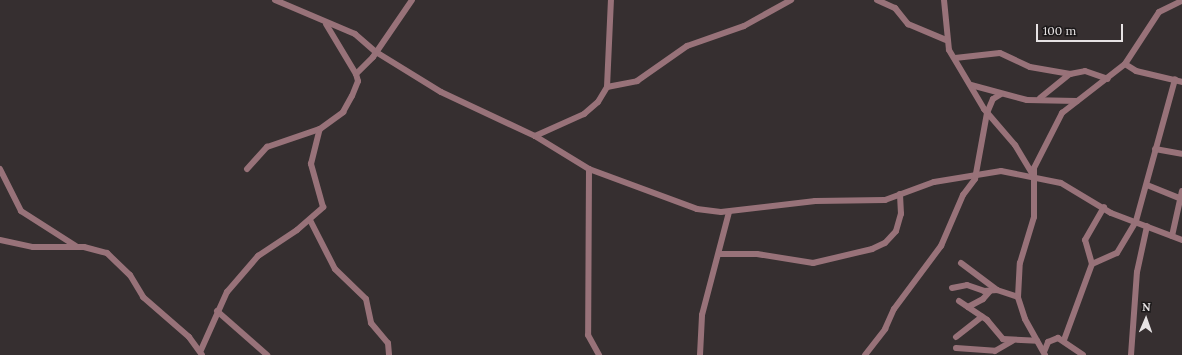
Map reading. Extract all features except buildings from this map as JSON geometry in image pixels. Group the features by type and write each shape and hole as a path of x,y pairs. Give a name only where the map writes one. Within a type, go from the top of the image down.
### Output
{"street":[{"path":"275,0 326,24 355,34 376,52 441,92 535,136 589,169 697,208 729,212 815,201 886,200 934,182 975,174 1002,171 1032,175 1061,183 1104,207 1182,240"},
{"path":"356,74 376,52 412,0"},
{"path":"535,136 584,114 598,102 607,87 611,0"},
{"path":"773,0 773,8"},
{"path":"607,87 637,81 687,46 744,26 773,8 791,0"},
{"path":"877,0 895,8 908,24 946,40"},
{"path":"944,0 946,40 954,58 972,85 987,113 1015,145 1032,175 1034,217 1020,262 1018,297 1044,354"},
{"path":"1032,175 1059,118 1077,101 1108,79 1125,64 1157,14 1182,1"},
{"path":"247,169 267,147 320,129 344,110 357,85 356,74 326,24"},
{"path":"954,58 1000,53 1030,67 1070,74 1085,71 1108,79"},
{"path":"1125,64 1136,71 1175,79 1182,82"},
{"path":"1040,98 1070,74"},
{"path":"1092,264 1117,253 1136,221 1175,79"},
{"path":"972,85 1027,100 1040,98 1077,101"},
{"path":"865,355 885,329 894,309 941,246 975,174 987,113 993,98 1001,94"},
{"path":"0,240 33,248 76,246 106,253 130,275 142,297 202,353 217,311 227,292 258,256 310,220 323,204 311,170 320,129"},
{"path":"1155,149 1182,154"},
{"path":"0,169 21,211 76,246"},
{"path":"589,169 588,335 599,355"},
{"path":"1147,185 1181,201"},
{"path":"1172,236 1182,191"},
{"path":"719,254 757,254 813,263 872,249 885,243 896,231 901,214 900,194"},
{"path":"1064,340 1092,264 1085,240 1104,207"},
{"path":"700,355 700,327 729,212"},
{"path":"310,220 335,269 366,299 371,323 388,343 389,355"},
{"path":"1131,355 1138,269 1147,226"},
{"path":"961,263 997,290 1018,297"},
{"path":"952,288 967,285 990,291 997,290"},
{"path":"968,307 983,300 990,291"},
{"path":"959,301 982,317 1001,338 1012,341 1037,341"},
{"path":"217,311 267,355"},
{"path":"956,337 982,317"},
{"path":"1044,354 1051,340 1064,340 1083,355"},
{"path":"956,348 995,351 1012,341"}]}
